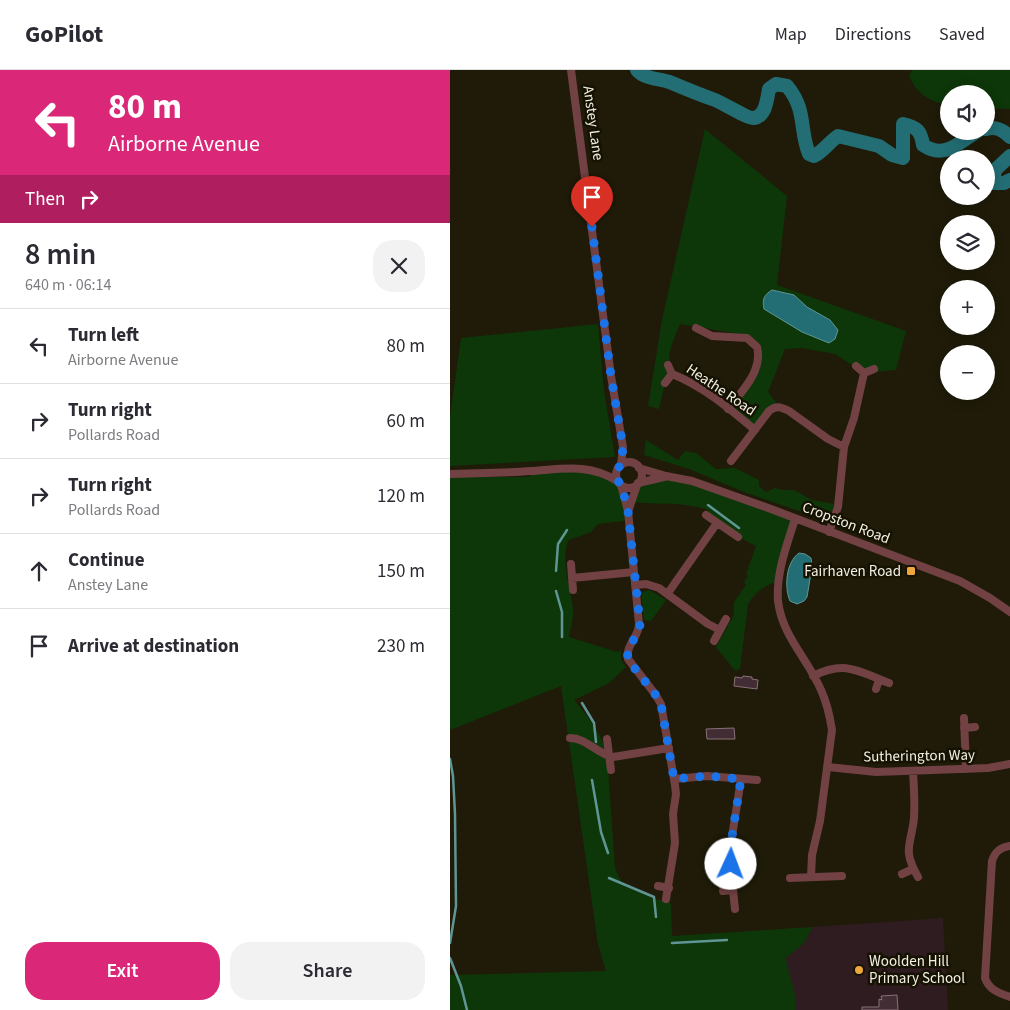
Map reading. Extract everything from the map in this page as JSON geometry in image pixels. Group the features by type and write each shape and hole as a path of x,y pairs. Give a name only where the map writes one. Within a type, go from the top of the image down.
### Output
{"street":[{"name":"Anstey Lane","path":"572,70 611,376 623,447 619,467"},
{"path":"696,328 712,336 746,338 754,343 759,354 758,364 747,384 728,409"},
{"name":"Heathe Road","path":"668,365 672,374 690,382 755,430"},
{"path":"856,366 864,372 874,370"},
{"path":"829,532 838,507 844,447 848,430 854,418 864,372"},
{"name":"Heathe Road","path":"665,383 672,374"},
{"path":"731,461 769,411 777,407 782,407 828,439 844,447"},
{"name":"Anstey Lane","path":"623,447 636,466"},
{"name":"Cropston Road","path":"450,474 567,468 596,470 619,467 629,462 666,476 692,481 960,581 1010,612"},
{"path":"628,511 642,476 636,466"},
{"path":"619,467 616,476 628,511 639,630 630,645 627,655 628,660 661,704 676,794 673,814 675,843 666,899"},
{"name":"Cropston Road","path":"596,470 629,488 666,476"},
{"path":"706,515 738,537"},
{"path":"796,519 781,566 778,602 784,626 821,689 832,730 820,821 812,855 811,877"},
{"path":"668,593 717,523"},
{"path":"571,564 573,590"},
{"path":"572,578 634,572"},
{"path":"635,585 653,585 668,593 708,624 720,630"},
{"path":"714,641 726,619"},
{"path":"813,676 827,669 845,667 889,683"},
{"path":"876,690 879,680"},
{"path":"964,718 966,769"},
{"path":"964,728 975,727"},
{"path":"570,738 580,739 609,756 624,756 669,748"},
{"path":"606,739 611,770"},
{"name":"Sutherington Way","path":"828,767 876,772 966,769 1010,764"},
{"path":"913,771 914,818 908,848 910,863 918,877"},
{"path":"674,779 707,776 757,780"},
{"path":"735,909 732,890 731,843 741,779"},
{"path":"1010,846 999,849 994,854 992,861 985,978 987,984 994,991 1010,997"},
{"path":"902,874 913,869"},
{"path":"790,878 842,876"},
{"path":"658,886 669,888"},
{"path":"722,891 732,890"}],"shaded area":[{"name":"Woolden Hill Primary School","path":"943,918 948,1010 776,1010 768,930"}],"green space":[{"path":"912,70 1010,70 1010,109 995,108 995,85 940,85 940,103 924,96 912,82 909,75"},
{"path":"705,129 787,196 777,285 906,331 896,370 864,373 835,354 802,348 785,349 768,392 777,407 753,429 731,408 749,381 762,351 751,336 680,324 669,361 672,374 665,383 659,409 648,406 662,320"},
{"path":"598,324 604,391 615,457 450,466 450,417 461,338"},
{"path":"646,440 678,460 685,451 696,453 716,469 735,468 759,480 759,486 766,492 775,488 794,490 812,500 835,504 828,521 744,492 689,469 644,455"},
{"path":"567,467 617,481 628,511 624,521 598,524 591,532 569,540 565,556 573,613 569,637 617,652 621,651 621,660 626,667 609,683 574,700 594,725 607,754 615,868 621,881 656,900 666,899 671,904 672,936 813,927 804,943 786,958 794,990 795,1010 450,1010 450,975 606,971 598,944 561,686 450,730 450,477 530,477 530,472"},
{"path":"680,478 795,519 778,585 772,583 765,587 748,604 740,669 735,671 716,647 734,615 734,602 746,585 744,582 748,576 746,574 756,546 738,537 706,515 708,510 680,504 631,502 638,483"},
{"path":"649,590 666,600 651,621 644,620 641,594"}],"water":[{"path":"772,290 794,295 807,307 830,320 838,330 835,339 829,343 802,332 764,309 764,298"},
{"path":"799,553 811,558 812,567 807,597 804,601 797,604 790,601 787,589 787,575 791,562"}],"building":[{"path":"743,676 758,680 757,689 734,686 735,677 742,678"},
{"path":"734,728 735,739 707,739 706,729"},
{"path":"897,995 898,1010 862,1010 862,1007 879,1007 879,999 882,1000 881,996"}],"waterway":[{"path":"637,70 644,76 672,83 715,100 751,118 758,117 763,111 769,89 776,84 787,86 800,111 809,154 814,156 838,136 879,146 892,155 903,158 903,124 918,130 923,145 938,151 952,148 964,140"},
{"path":"995,128 1005,132 1010,137"},
{"path":"1010,156 995,170 993,183 1004,183 1010,180"},
{"path":"708,505 739,528"},
{"path":"556,571 558,544 567,530"},
{"path":"556,591 562,612 562,637"},
{"path":"582,703 594,723 596,742"},
{"path":"450,759 455,814 456,906 450,943"},
{"path":"592,780 601,832 608,853"},
{"path":"609,878 654,897 656,917"},
{"path":"672,943 727,940"},
{"path":"450,958 461,986 467,1010"}],"place":[{"name":"Fairhaven Road","path":"911,571"},
{"name":"Woolden Hill Primary School","path":"859,970"}],"route":[{"path":"592,227 611,376 623,447 621,465 616,472 616,476 621,485 628,511 640,624 639,630 628,650 628,660 661,704 674,779 719,776 741,779 731,843 731,864"}]}
